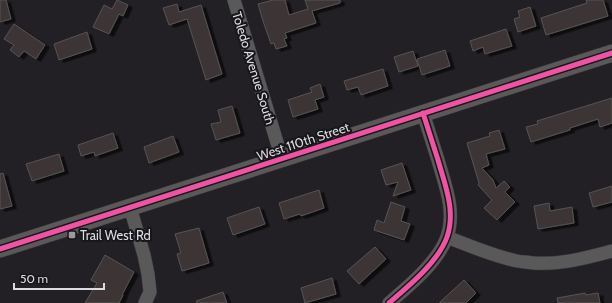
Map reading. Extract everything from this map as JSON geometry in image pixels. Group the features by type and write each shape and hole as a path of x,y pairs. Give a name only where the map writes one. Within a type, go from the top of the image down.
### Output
{"street":[{"name":"Toledo Avenue South","path":"234,0 282,159"},
{"name":"West 110th Street","path":"0,249 612,53"},
{"path":"389,303 406,289 436,257 447,237 450,222 450,203 424,113"},
{"path":"130,207 148,274 150,292 145,303"},
{"path":"447,237 518,262 566,262 612,251"}],"building":[{"path":"0,0 6,0 11,19 0,22"},
{"path":"117,0 128,5 123,16 119,14 109,34 93,27 104,5 112,9"},
{"path":"273,0 285,0 289,15 308,9 305,0 340,0 340,3 312,11 316,23 285,33 287,38 284,39 287,46 276,49 274,43 271,44 258,4"},
{"path":"586,0 603,0 608,16 546,35 541,18 587,3"},
{"path":"177,4 179,12 201,5 222,74 206,80 187,19 169,25 163,8"},
{"path":"530,7 536,26 518,32 514,19 520,17 518,11"},
{"path":"14,24 45,45 36,59 24,51 19,57 10,50 14,45 4,39"},
{"path":"506,29 512,46 485,54 483,47 473,51 470,41"},
{"path":"87,32 92,49 59,60 54,44"},
{"path":"445,50 450,66 422,75 417,59"},
{"path":"413,51 418,66 399,72 394,57"},
{"path":"383,69 388,86 361,95 358,87 347,90 344,81"},
{"path":"320,84 324,97 315,100 318,109 293,117 288,100 312,92 310,88"},
{"path":"612,98 612,123 600,127 598,119 570,128 570,130 531,142 526,127 538,124 537,121"},
{"path":"232,106 240,133 216,140 211,124 221,122 218,110"},
{"path":"499,130 505,149 486,154 489,165 482,168 493,180 496,188 504,181 510,187 505,192 515,202 497,220 484,208 492,200 478,185 479,183 467,143 490,136 489,133"},
{"path":"113,133 118,148 95,156 94,152 81,156 78,145"},
{"path":"173,136 179,152 149,163 144,147"},
{"path":"59,154 64,171 32,181 26,164"},
{"path":"402,163 411,190 393,196 398,182 386,185 381,170"},
{"path":"3,173 12,206 0,209 0,174"},
{"path":"612,186 612,202 593,207 589,193"},
{"path":"319,190 324,208 301,216 300,214 284,219 279,203"},
{"path":"391,202 405,207 401,221 410,224 404,240 374,230 377,220 384,223"},
{"path":"549,203 550,211 572,207 574,223 538,229 534,206"},
{"path":"259,207 265,224 233,235 227,218"},
{"path":"199,228 209,263 182,271 177,254 181,253 175,234"},
{"path":"375,247 386,259 359,284 347,271"},
{"path":"105,255 134,272 119,303 85,303 97,283 91,280"},
{"path":"332,278 336,294 305,303 301,288"},
{"path":"464,280 476,293 466,303 439,303"},
{"path":"223,292 227,303 197,303 196,301"},
{"path":"585,293 586,295 598,293 600,303 558,303 557,298"}],"cycle path":[{"path":"0,249 612,53"},
{"path":"389,303 414,281 430,264 443,246 449,227 450,208 446,188 423,113"}],"place":[{"name":"Trail West Rd","path":"72,235"}]}
